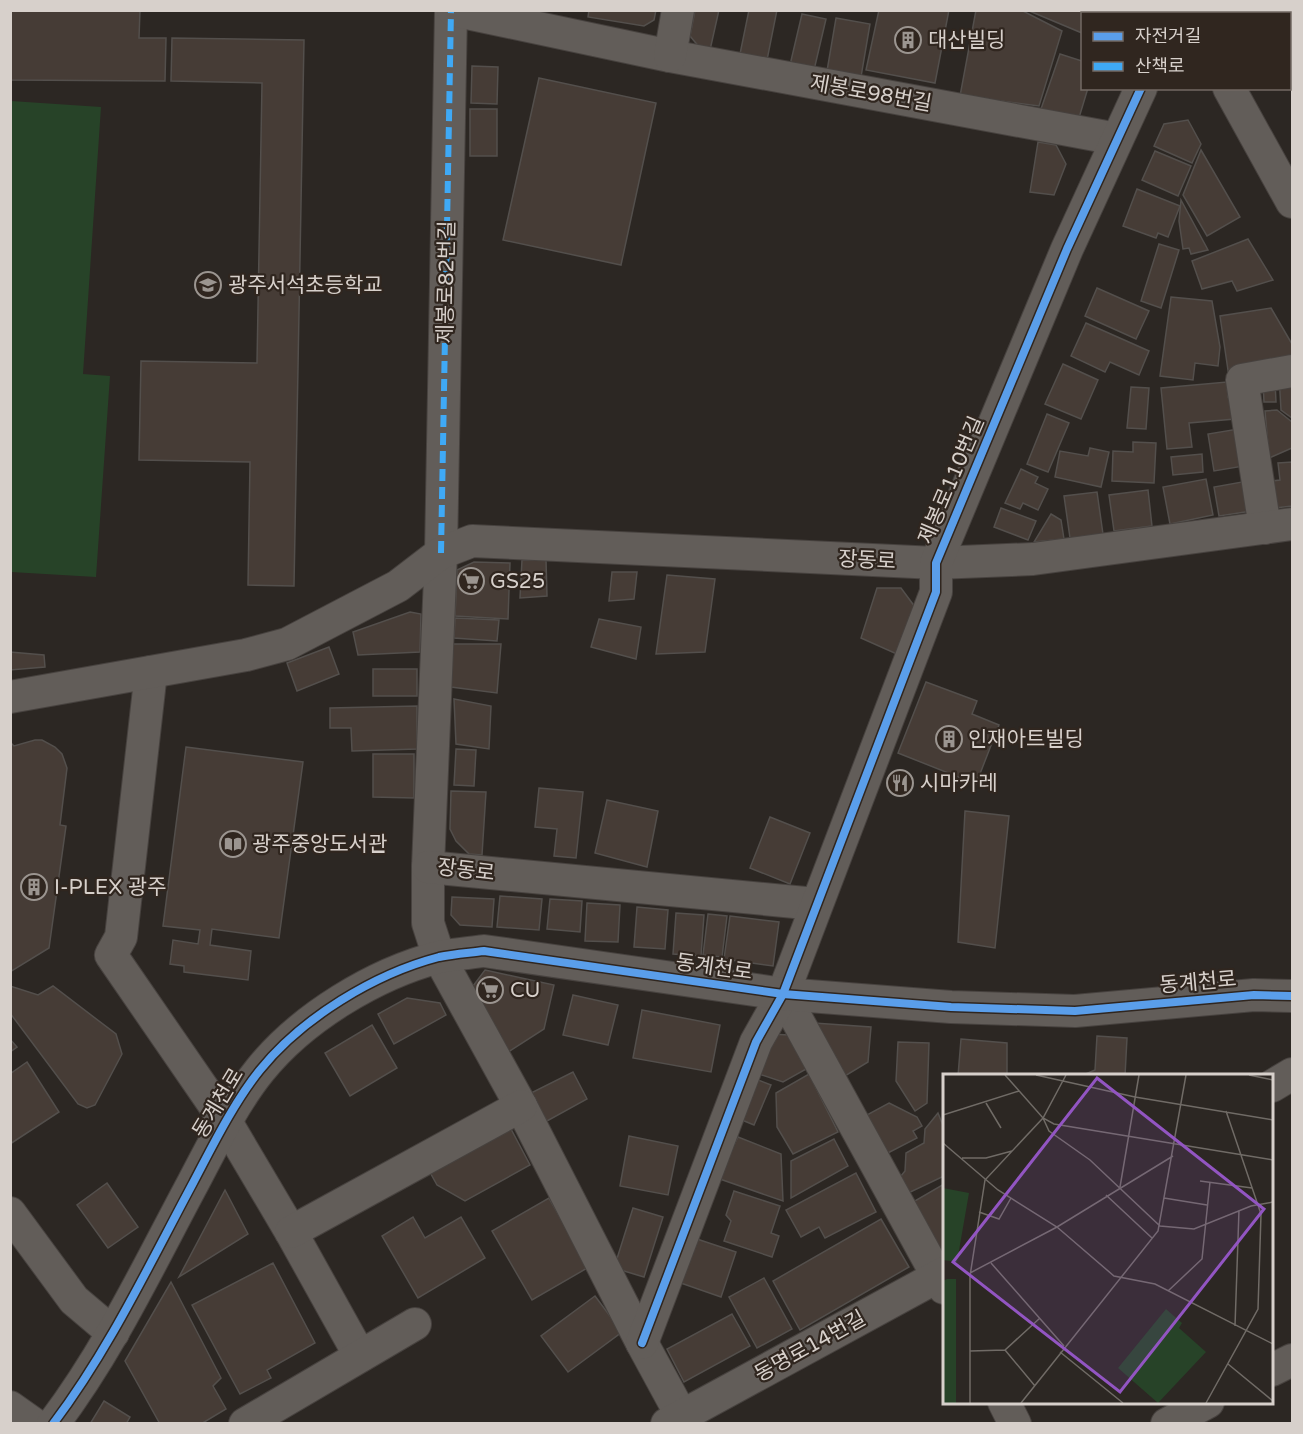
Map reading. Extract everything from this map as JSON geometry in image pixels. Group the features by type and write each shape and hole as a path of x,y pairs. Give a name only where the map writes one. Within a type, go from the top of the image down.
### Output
{"street":[{"name":"제봉로82번길","path":"441,553 452,10 670,56"},
{"path":"670,56 678,10"},
{"name":"제봉로98번길","path":"670,56 1117,139"},
{"name":"제봉로110번길","path":"783,994 936,592 936,563 1066,249 1140,90"},
{"path":"1230,90 1293,202"},
{"path":"1279,526 1242,380 1293,371"},
{"name":"장동로","path":"10,697 246,655 287,644 398,586 441,553 472,541 936,563 1033,559 1279,526"},
{"name":"장동로","path":"441,553 428,867 816,904"},
{"path":"151,672 121,937 111,955 226,1122"},
{"path":"428,867 428,923 439,957 521,1106 642,1343 678,1421"},
{"name":"동계천로","path":"53,1424 74,1396 113,1332 226,1122 260,1071 289,1039 336,1004 396,972 439,957 484,951 588,968 783,994 1031,1011 1075,1011 1254,995 1293,996"},
{"path":"783,994 942,1279"},
{"path":"642,1343 756,1042 783,994"},
{"path":"1273,1085 1293,1074"},
{"path":"291,1232 521,1106"},
{"name":"동계천로","path":"226,1122 360,1356"},
{"path":"10,1213 74,1300 113,1332"},
{"name":"동명로14번길","path":"678,1421 942,1279"},
{"path":"245,1424 415,1324"},
{"path":"1273,1370 1293,1360"},
{"path":"1005,1404 1015,1424"},
{"path":"1167,1424 1205,1404"},
{"path":"10,1407 34,1424"}],"green space":[{"path":"11,101 101,107 83,374 110,376 96,577 11,572"}],"building":[{"path":"10,10 140,10 139,38 166,38 165,81 10,80"},
{"path":"589,10 656,10 654,20 644,26 588,17"},
{"path":"695,10 719,10 710,50 700,48 690,36"},
{"path":"749,10 777,10 767,60 740,54"},
{"name":"대산빌딩","path":"879,10 949,10 935,83 866,70"},
{"path":"976,10 1021,10 1062,31 1039,106 960,96"},
{"path":"1027,10 1113,10 1113,12 1081,12 1081,33"},
{"path":"802,14 826,19 814,70 790,65"},
{"path":"836,18 870,24 861,77 827,71"},
{"path":"172,38 304,40 294,586 248,585 250,462 139,460 141,361 257,363 262,83 171,81"},
{"path":"1060,54 1081,61 1081,90 1087,90 1078,121 1041,109"},
{"path":"472,66 498,67 497,104 471,103"},
{"path":"539,78 656,103 621,265 503,240"},
{"path":"470,109 497,109 497,156 470,156"},
{"path":"1188,120 1201,144 1192,163 1154,146 1164,124"},
{"path":"1038,142 1056,145 1066,164 1054,195 1030,192"},
{"path":"1201,150 1240,217 1207,236 1183,195"},
{"path":"1155,151 1191,166 1178,196 1142,180"},
{"path":"1137,189 1180,206 1168,237 1158,233 1156,238 1123,226"},
{"path":"1181,200 1208,250 1191,254 1189,248 1183,249 1179,221"},
{"path":"1248,239 1273,280 1237,291 1232,281 1202,289 1192,261"},
{"path":"1159,244 1179,250 1161,308 1141,301"},
{"path":"1097,288 1149,311 1136,339 1085,316"},
{"path":"1171,297 1212,301 1220,347 1218,366 1195,363 1193,380 1160,376"},
{"path":"1271,308 1292,344 1292,366 1229,377 1220,316"},
{"path":"1086,323 1149,351 1139,375 1110,362 1105,372 1071,356"},
{"path":"1063,364 1098,380 1081,419 1045,404"},
{"path":"1292,374 1292,418 1281,410 1279,375"},
{"path":"1275,381 1276,402 1264,402 1263,382"},
{"path":"1227,382 1228,397 1233,397 1235,419 1189,423 1192,447 1167,449 1161,388"},
{"path":"1131,387 1149,388 1146,429 1127,428"},
{"path":"1277,410 1292,422 1292,448 1269,458 1265,411"},
{"path":"1047,414 1069,423 1048,472 1027,464"},
{"path":"1244,428 1250,465 1214,471 1208,434"},
{"path":"1133,442 1156,443 1154,483 1112,481 1113,451 1133,452"},
{"path":"1090,448 1109,452 1101,487 1055,477 1060,451 1088,456"},
{"path":"1202,454 1203,472 1173,475 1171,457"},
{"path":"1292,462 1292,506 1275,508 1272,481 1280,480 1278,463"},
{"path":"1021,469 1038,477 1035,483 1048,489 1038,510 1023,503 1020,509 1005,503"},
{"path":"1206,479 1213,515 1170,524 1163,487"},
{"path":"1253,480 1258,510 1219,516 1214,487"},
{"path":"1148,490 1152,526 1114,531 1109,495"},
{"path":"1097,492 1103,534 1070,538 1064,496"},
{"path":"1001,508 1036,521 1028,540 994,527"},
{"path":"1051,514 1061,520 1064,539 1034,542"},
{"path":"522,560 546,560 547,596 520,598"},
{"path":"474,562 510,563 508,619 455,616 457,570"},
{"path":"612,572 637,572 634,599 609,601"},
{"path":"667,575 715,579 705,652 656,654"},
{"path":"877,588 901,588 915,607 899,655 861,638"},
{"path":"410,612 421,614 420,652 358,655 353,632"},
{"path":"455,618 499,620 497,641 454,638"},
{"path":"599,619 641,627 636,659 591,647"},
{"path":"450,644 501,644 497,693 451,687"},
{"path":"329,647 339,674 297,691 287,663"},
{"path":"10,652 44,655 45,667 10,670"},
{"path":"373,669 417,669 417,696 373,696"},
{"name":"인재아트빌딩","path":"926,682 977,701 972,714 999,725 976,784 898,753"},
{"path":"454,699 491,706 489,749 456,744"},
{"path":"417,706 417,749 352,751 351,728 330,728 330,708"},
{"name":"I-PLEX 광주","path":"42,740 62,754 67,768 60,825 66,826 49,948 10,972 10,742 14,746"},
{"name":"광주중앙도서관","path":"186,747 303,762 279,938 212,929 210,945 251,951 248,980 184,972 184,966 170,964 173,940 198,944 200,930 163,926"},
{"path":"456,749 476,750 474,786 454,785"},
{"path":"373,754 414,754 414,798 373,797"},
{"path":"539,788 583,792 576,858 554,856 557,829 535,827"},
{"path":"451,791 486,792 482,855 469,854 456,841 450,829"},
{"path":"607,800 658,811 647,867 595,853"},
{"path":"965,811 1009,816 995,948 958,942"},
{"path":"770,817 810,833 790,884 750,868"},
{"path":"500,896 542,899 539,930 497,927"},
{"path":"452,897 494,899 492,927 460,925 451,915"},
{"path":"550,899 582,901 580,932 547,929"},
{"path":"587,903 620,905 618,942 585,941"},
{"path":"637,907 668,910 665,949 634,947"},
{"path":"676,913 704,915 701,956 673,954"},
{"path":"708,914 727,916 722,957 703,955"},
{"path":"730,916 779,922 773,966 724,959"},
{"path":"485,970 554,985 544,1029 505,1054 467,994"},
{"path":"10,986 38,995 53,986 116,1034 122,1054 95,1105 87,1108 78,1104 10,1013"},
{"path":"573,995 618,1005 608,1045 563,1035"},
{"path":"407,998 440,1003 446,1015 394,1044 378,1014"},
{"path":"642,1010 720,1025 711,1072 633,1058"},
{"path":"814,1023 871,1027 868,1062 845,1076"},
{"path":"372,1025 397,1068 350,1096 325,1053"},
{"path":"769,1034 789,1035 808,1068 783,1082 756,1073"},
{"path":"1097,1036 1127,1038 1125,1074 1086,1074 1095,1070"},
{"path":"10,1039 17,1047 10,1052"},
{"path":"961,1039 1007,1043 1007,1074 958,1074"},
{"path":"898,1042 929,1043 927,1103 915,1111 896,1081"},
{"path":"27,1062 59,1112 10,1144 10,1074"},
{"path":"573,1072 587,1099 547,1121 529,1094"},
{"path":"809,1074 838,1132 793,1154 777,1127 776,1093"},
{"path":"753,1078 771,1085 754,1125 737,1118"},
{"path":"889,1103 917,1117 922,1126 913,1131 917,1138 886,1154 865,1116"},
{"path":"938,1113 943,1126 943,1176 902,1196 896,1182 905,1171 906,1153 924,1143 925,1129"},
{"path":"511,1129 530,1165 465,1201 437,1185 426,1165"},
{"path":"629,1136 678,1146 668,1195 620,1186"},
{"path":"738,1137 781,1154 783,1201 717,1178"},
{"path":"834,1139 848,1166 791,1198 791,1161"},
{"path":"856,1173 876,1212 825,1238 819,1227 801,1237 786,1210"},
{"path":"107,1183 138,1227 108,1248 77,1205"},
{"path":"943,1185 943,1254 942,1255 913,1202"},
{"path":"225,1190 248,1234 179,1277"},
{"path":"734,1191 780,1206 771,1233 779,1236 772,1257 724,1241 731,1221 726,1215"},
{"path":"549,1198 589,1267 532,1300 492,1231"},
{"path":"633,1208 663,1217 644,1277 614,1268"},
{"path":"413,1217 425,1238 461,1217 485,1258 418,1298 382,1236"},
{"path":"881,1219 909,1267 800,1330 773,1281"},
{"path":"691,1237 736,1252 721,1297 675,1281"},
{"path":"273,1263 315,1343 267,1370 271,1378 240,1394 192,1305"},
{"path":"764,1278 792,1329 757,1348 729,1297"},
{"path":"171,1282 221,1378 213,1386 226,1409 201,1424 160,1424 125,1361"},
{"path":"595,1296 622,1332 568,1372 541,1336"},
{"path":"732,1314 750,1346 684,1382 667,1349"},
{"path":"104,1401 130,1417 126,1424 90,1424"}],"marked path":[{"path":"441,553 451,10"}],"cycle path":[{"path":"642,1343 756,1042 783,994 936,592 936,563 1067,249 1140,90"},
{"path":"53,1424 110,1337 224,1125 260,1070 297,1033 341,1000 414,965 439,957 484,951 783,994 951,1007 1075,1011 1254,995 1292,996"}],"place":[{"name":"대산빌딩","path":"908,40"},
{"name":"광주서석초등학교","path":"208,285"},
{"name":"GS25","path":"471,581"},
{"name":"인재아트빌딩","path":"949,739"},
{"name":"시마카레","path":"900,783"},
{"name":"광주중앙도서관","path":"233,844"},
{"name":"I-PLEX 광주","path":"34,887"},
{"name":"CU","path":"490,990"}]}
